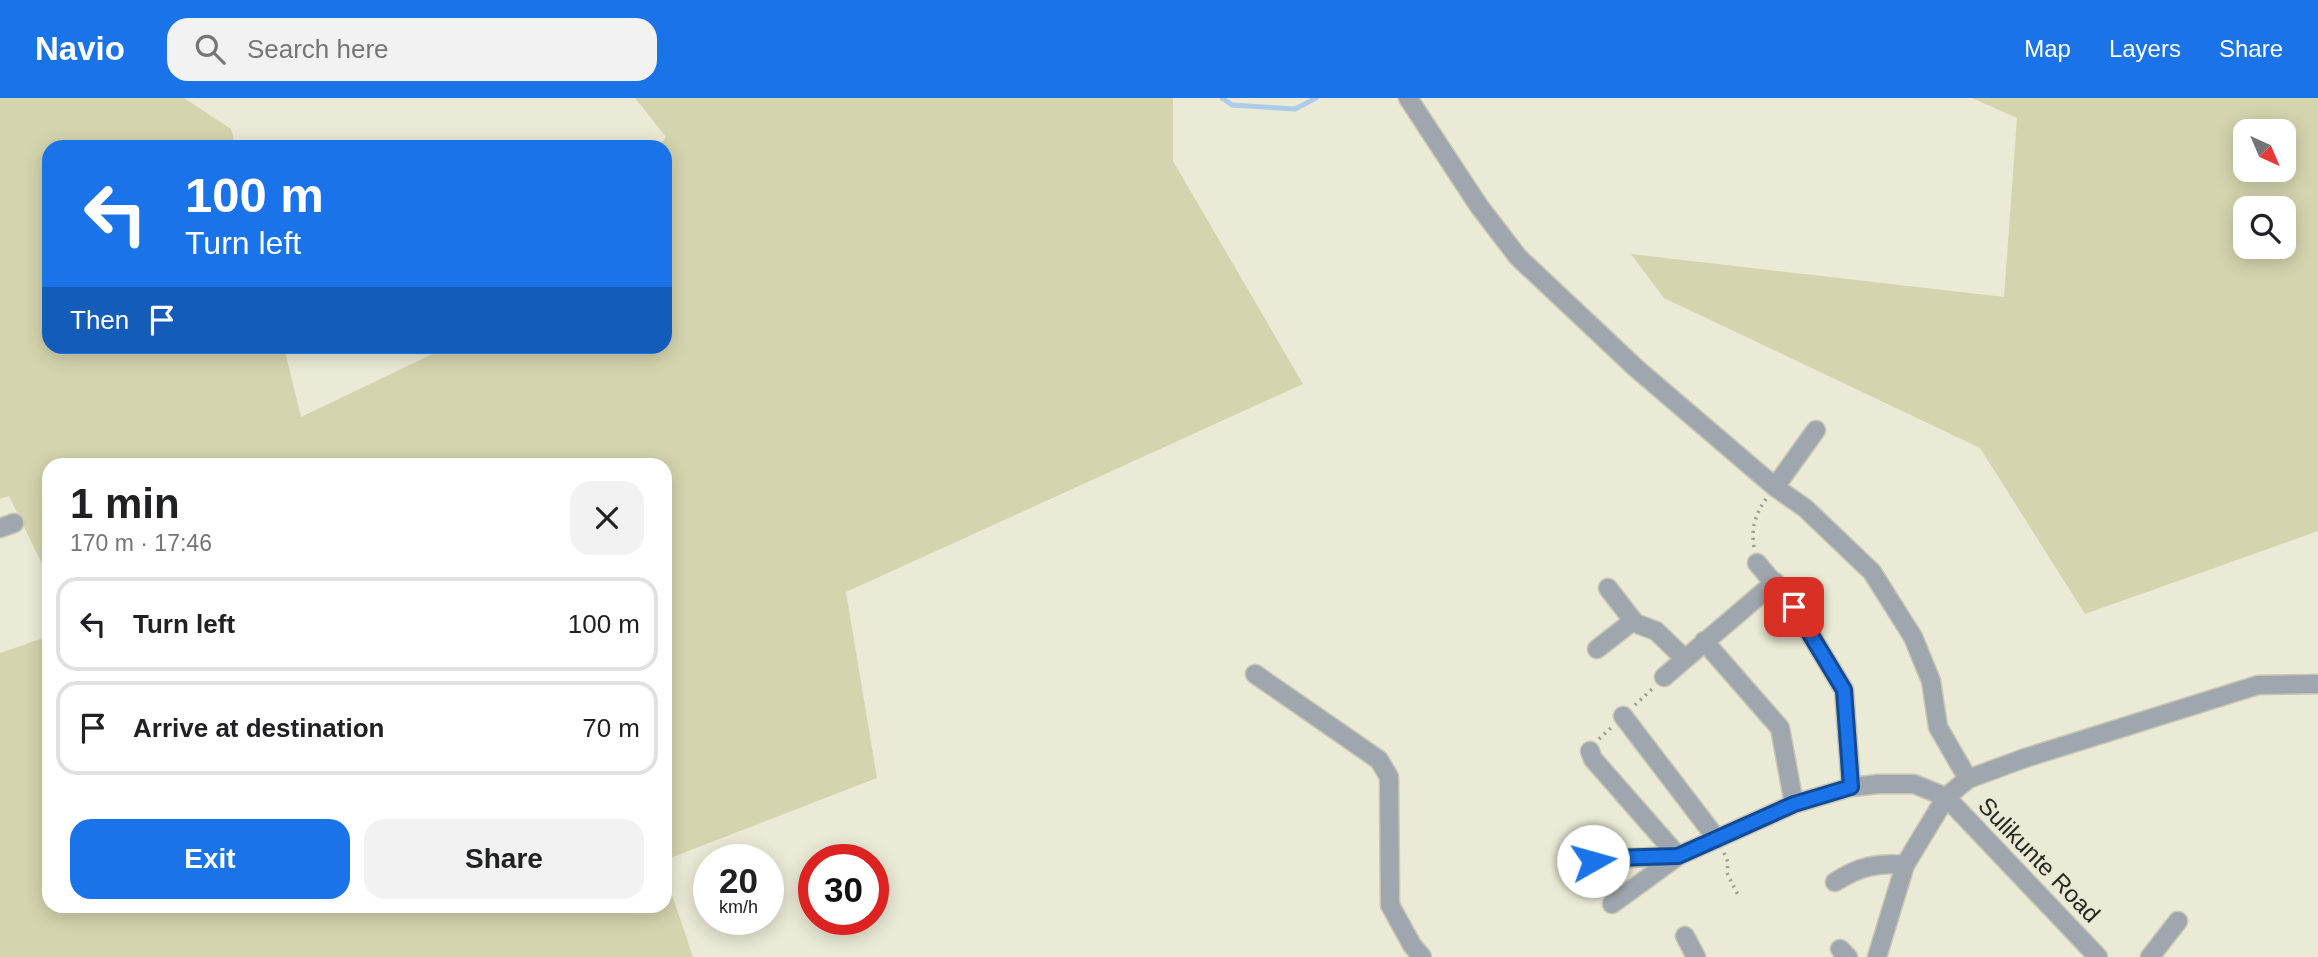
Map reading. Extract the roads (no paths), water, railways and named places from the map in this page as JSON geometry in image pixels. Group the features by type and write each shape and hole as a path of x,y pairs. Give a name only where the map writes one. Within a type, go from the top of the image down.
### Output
{"street":[{"path":"1408,98 1479,206 1518,257 1637,369 1775,487 1805,508 1863,562 1880,582 1913,637 1931,681 1938,727 1968,779"},
{"path":"1775,487 1816,430"},
{"path":"1757,563 1794,607 1844,690 1851,787"},
{"path":"1664,677 1775,582"},
{"path":"1608,588 1639,627 1656,631 1684,658"},
{"path":"1597,649 1633,621"},
{"path":"1704,641 1780,728 1794,804"},
{"path":"1255,674 1379,760 1389,777 1390,905 1412,945 1422,957"},
{"path":"1877,957 1905,865 1946,797 1968,779 2025,758 2259,685 2318,684"},
{"path":"1623,716 1717,839"},
{"path":"1590,751 1593,759 1678,856"},
{"path":"1612,904 1678,856 1794,804 1851,787 1914,784 1946,797"},
{"name":"Sulikunte Road","path":"1946,797 2098,957"},
{"path":"1584,860 1678,856"},
{"path":"1835,882 1867,866 1886,863 1905,865"},
{"path":"2150,957 2178,922"},
{"path":"1685,936 1696,957"}],"waterway":[{"path":"1222,98 1232,105 1295,109 1316,98"}]}
